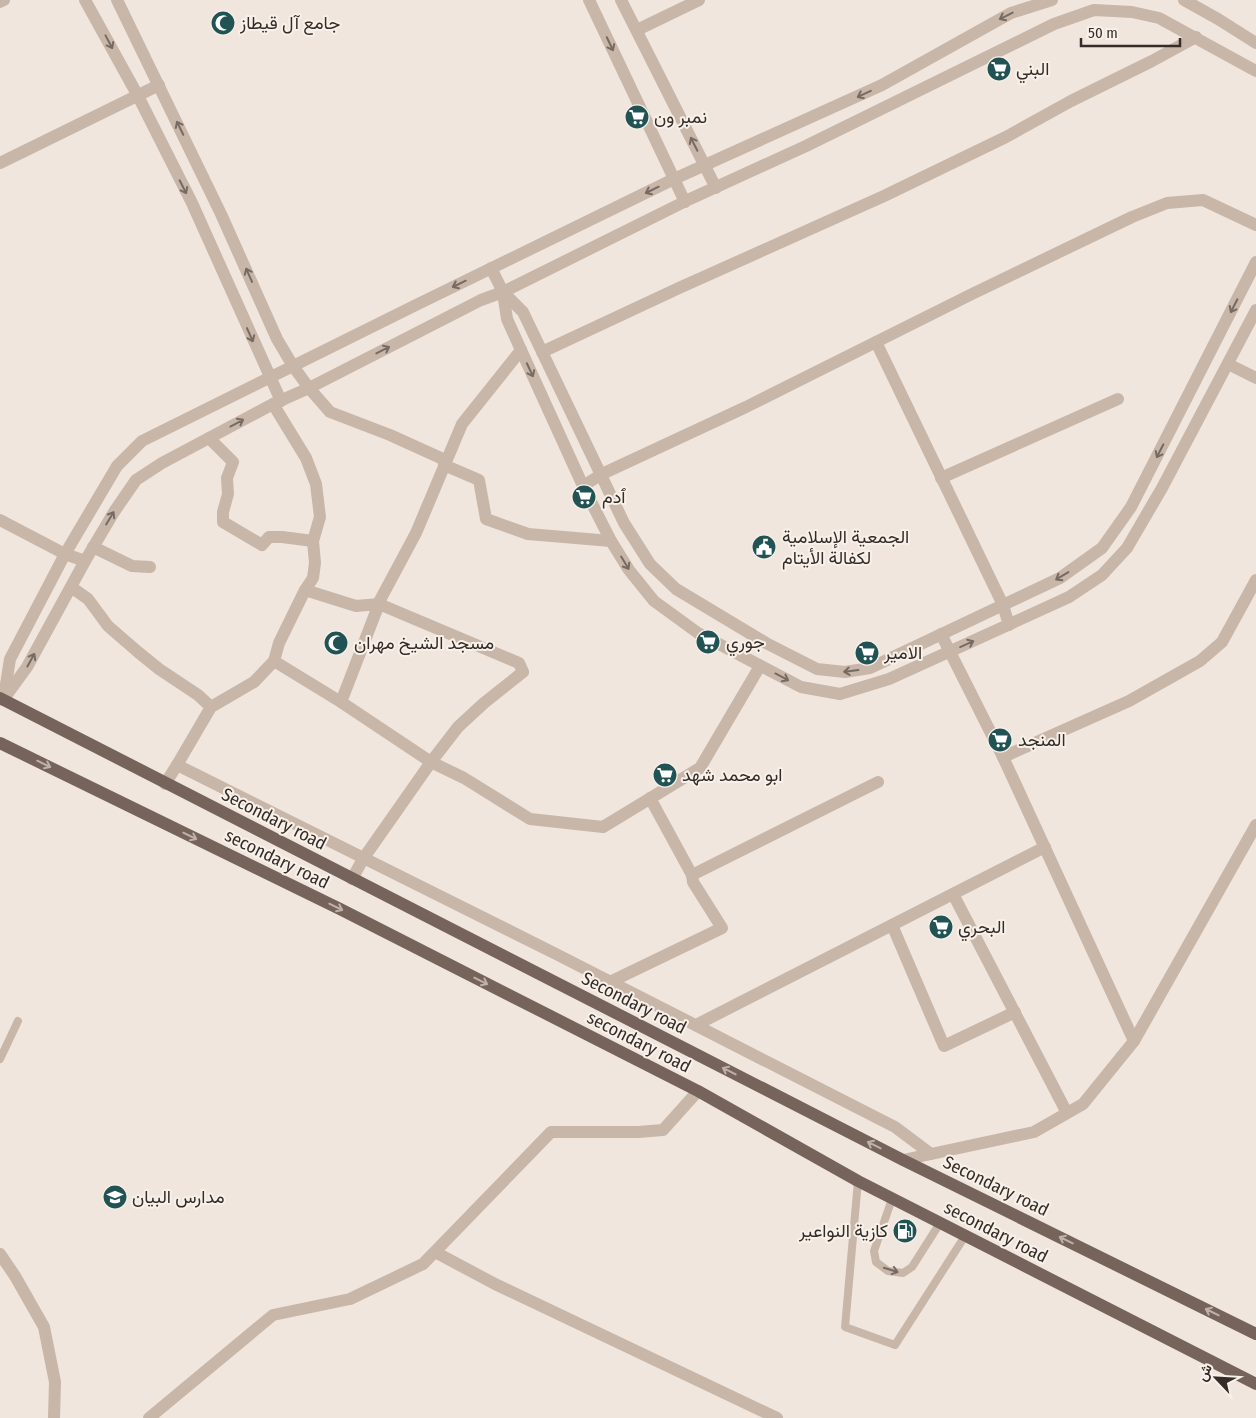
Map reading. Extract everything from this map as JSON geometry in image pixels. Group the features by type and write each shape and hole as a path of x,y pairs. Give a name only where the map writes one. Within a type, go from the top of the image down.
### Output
{"main road":[{"name":"Secondary road","path":"1,699 902,1160 1256,1334"},
{"name":"secondary road","path":"0,743 340,910 698,1091 892,1199 1256,1384"}],"street":[{"path":"0,2 4,0"},
{"path":"85,0 138,96 192,203 269,378 277,402 306,458 316,484 320,517 313,541 315,563 313,578 305,590 279,643 274,661 254,682 211,706 165,784"},
{"path":"117,0 221,214 277,339 293,366 330,412 390,435 443,459 444,465"},
{"path":"590,0 685,202"},
{"path":"621,0 716,188"},
{"path":"637,30 699,0"},
{"path":"1,699 10,659 65,554 117,466 142,441 674,179 882,85 1011,13 1052,0"},
{"path":"1184,0 1256,42"},
{"path":"1,699 27,667 93,547 136,480 277,402 309,388 481,300 503,292 1054,24 1094,10 1132,12 1159,18 1256,71"},
{"path":"542,352 884,196 1006,138 1071,101 1196,37"},
{"path":"0,163 159,85"},
{"path":"583,486 602,474 746,407 1132,217 1167,203 1203,200 1256,225"},
{"path":"503,292 523,312 624,523 650,564 676,588 766,643 817,669 845,672 870,668 1060,578 1102,548 1131,507 1256,262"},
{"path":"491,268 503,292 507,319 583,486 629,570 654,601 698,632 801,687 840,694 889,679 950,652 1069,597 1102,575 1127,548 1162,488 1256,310"},
{"path":"876,342 1003,605 1009,625"},
{"path":"341,702 379,604 416,533 462,424 521,350"},
{"path":"1228,364 1256,378"},
{"path":"941,478 1118,399"},
{"path":"209,438 233,462 227,478 228,494 223,512 223,522 262,545 269,537 313,541"},
{"path":"444,465 479,480 486,519 528,534 612,541"},
{"path":"0,520 65,554 85,561"},
{"path":"93,547 132,566 150,567"},
{"path":"1003,757 1129,701 1200,661 1222,642 1256,580"},
{"path":"71,586 88,599 108,626 138,652 211,706"},
{"path":"305,590 356,606 379,604 519,663 523,672 484,702 458,727 363,859 352,879"},
{"path":"941,634 1003,757 1134,1041"},
{"path":"274,661 341,702 431,762 464,778 530,819 603,827 700,768 760,666"},
{"path":"176,765 895,1127 930,1154"},
{"path":"692,875 878,782"},
{"path":"610,982 722,928 693,882 692,875 650,798"},
{"path":"902,1160 1034,1132 1083,1104 1134,1041 1256,825"},
{"path":"696,1026 1045,847"},
{"path":"953,894 1067,1113"},
{"path":"892,925 944,1046 1015,1012"},
{"path":"149,1418 273,1315 350,1298 423,1264 551,1132 638,1132 664,1130 698,1091"},
{"path":"435,1252 494,1284 777,1418"},
{"path":"0,1254 44,1327 55,1382 54,1418"}],"lane":[{"path":"0,1059 18,1022"},
{"path":"858,1181 845,1327 895,1345 965,1236"},
{"path":"892,1199 874,1251 876,1262 888,1271 903,1273 912,1267 940,1223"}],"place":[{"name":"جامع آل قيطاز","path":"223,23"},
{"name":"البني","path":"999,69"},
{"name":"نمبر ون","path":"637,117"},
{"name":"ٱدم","path":"584,497"},
{"name":"الجمعية الإسلامية لكفالة الأيتام","path":"764,547"},
{"name":"جوري","path":"708,642"},
{"name":"مسجد الشيخ مهران","path":"336,643"},
{"name":"الامير","path":"867,653"},
{"name":"المنجد","path":"1000,740"},
{"name":"ابو محمد شهد","path":"665,775"},
{"name":"البحري","path":"941,927"},
{"name":"مدارس البيان","path":"115,1197"},
{"name":"كازية النواعير","path":"905,1231"}]}
